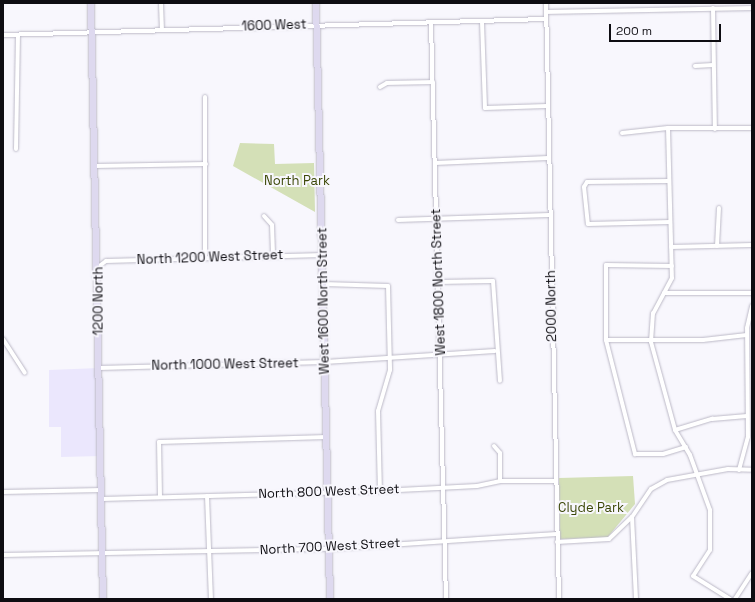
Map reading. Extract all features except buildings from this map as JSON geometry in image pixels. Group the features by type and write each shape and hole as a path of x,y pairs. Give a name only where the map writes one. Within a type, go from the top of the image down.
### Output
{"street":[{"name":"1200 North","path":"91,3 98,266 103,599"},
{"path":"161,3 162,29"},
{"name":"West 1600 North Street","path":"316,3 324,284 330,599"},
{"name":"2000 North","path":"546,3 549,215 559,599"},
{"path":"713,8 715,129"},
{"path":"546,12 752,8"},
{"name":"1600 West","path":"3,35 317,25 431,24 546,19"},
{"path":"482,22 485,108 547,106"},
{"name":"West 1800 North Street","path":"431,24 441,354 442,540 446,599"},
{"path":"16,149 18,35"},
{"path":"695,66 713,65"},
{"path":"380,87 387,83 433,82"},
{"path":"205,97 205,258"},
{"path":"668,128 672,278 653,313 651,342 675,430 686,447 695,474 710,510 711,543 693,576 730,599"},
{"path":"622,133 668,128 752,128"},
{"path":"435,163 548,158"},
{"path":"95,166 206,164"},
{"path":"669,181 584,184 585,222 670,222"},
{"path":"717,246 719,208"},
{"path":"398,220 549,215"},
{"path":"264,216 272,225 273,256"},
{"path":"671,247 752,245"},
{"name":"North 1200 West Street","path":"98,266 106,261 323,255"},
{"path":"672,266 606,265 606,340 635,454 663,454 686,447"},
{"path":"438,282 493,281 495,351 500,381"},
{"path":"324,284 388,286 390,358 378,411 380,491"},
{"path":"664,293 752,293"},
{"path":"739,470 747,445 747,416 750,408 747,335 752,306"},
{"path":"606,340 651,342 747,335"},
{"path":"3,339 25,373"},
{"path":"3,350 8,347"},
{"name":"North 1000 West Street","path":"99,368 325,362 495,351"},
{"path":"675,430 712,419 747,416"},
{"path":"160,497 159,442 327,437"},
{"path":"494,446 500,453 500,481"},
{"path":"557,542 597,542 613,537 632,516 655,486 695,474 739,470 752,472"},
{"name":"North 800 West Street","path":"102,499 441,489 500,481 556,481"},
{"path":"3,492 102,490"},
{"path":"208,496 211,599"},
{"path":"632,516 636,599"},
{"name":"North 700 West Street","path":"3,555 329,550 442,540 557,534"},
{"path":"735,599 752,573"}],"shaded area":[{"path":"99,368 101,456 61,457 61,427 49,427 49,370"}],"green space":[{"name":"North Park","path":"240,143 274,144 275,164 314,163 315,212 233,166"},
{"name":"Clyde Park","path":"633,476 635,504 607,538 560,539 559,478"}]}
